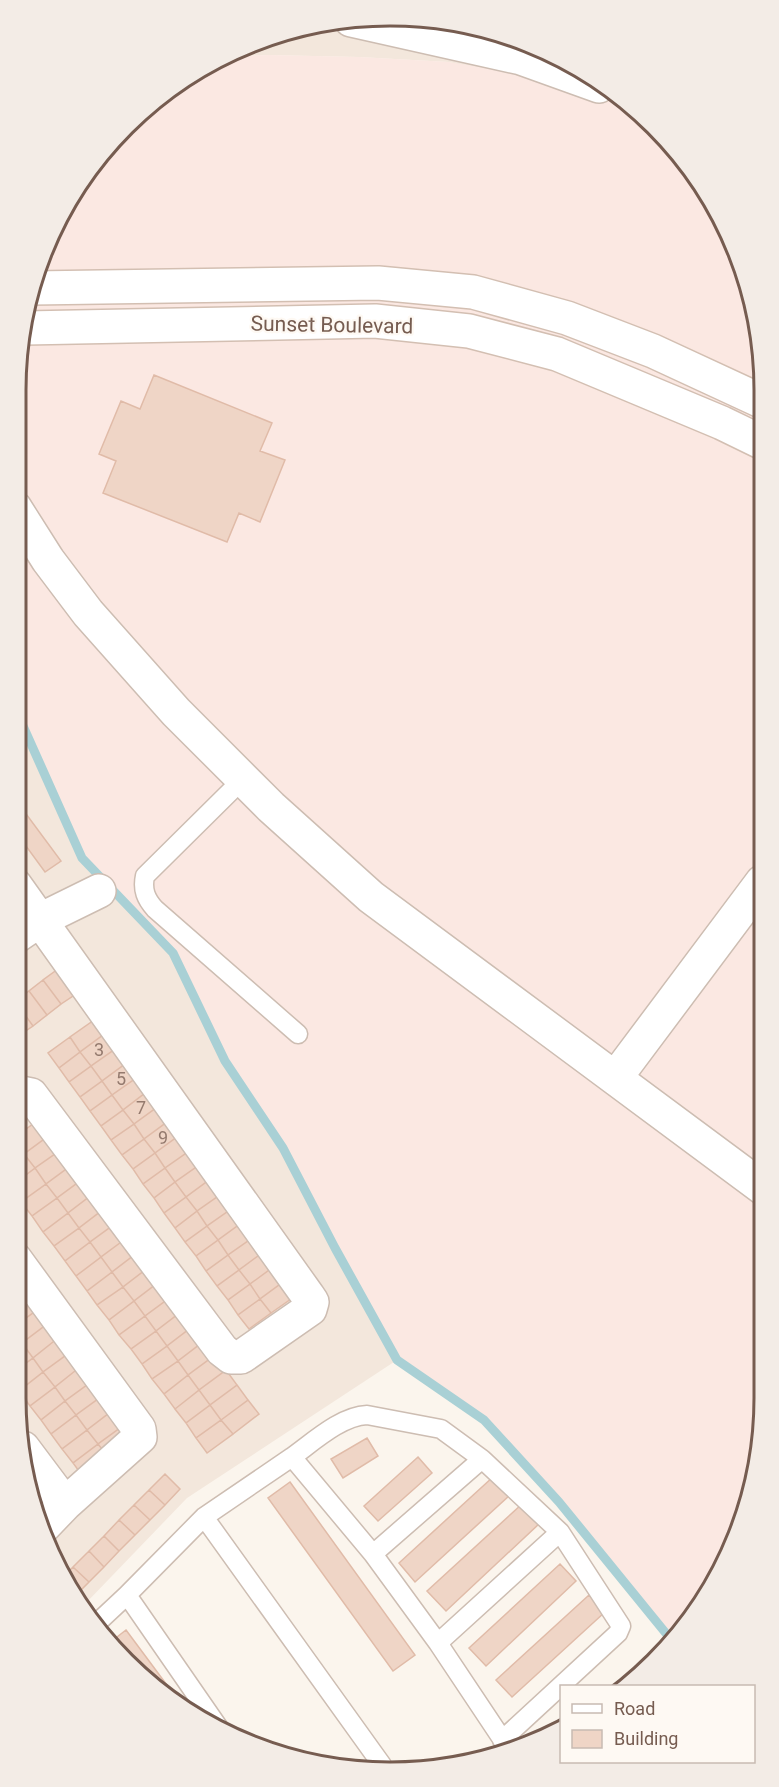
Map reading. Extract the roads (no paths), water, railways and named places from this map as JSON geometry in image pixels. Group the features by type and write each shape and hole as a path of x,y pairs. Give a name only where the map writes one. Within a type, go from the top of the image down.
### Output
{"street":[{"path":"384,26 526,52 555,66"},
{"name":"Sunset Boulevard","path":"40,288 378,283 473,292 567,318 653,351 754,398"},
{"name":"Sunset Boulevard","path":"31,328 375,321 469,331 557,354 712,418 754,439"},
{"path":"25,524 48,560 88,614 176,712 271,807 371,897 754,1181"},
{"path":"25,1094 31,1095 222,1350 231,1357 241,1357 310,1309 312,1302 308,1296 27,928 99,891"},
{"path":"616,1077 754,893"},
{"path":"25,1273 140,1433 140,1437 48,1522"},
{"path":"31,1458 65,1504"}],"lane":[{"path":"243,779 145,876 143,886 148,902 155,909 298,1034"},
{"path":"101,1619 204,1517 343,1422 355,1415 367,1414 441,1429 482,1459 560,1532 621,1626 618,1633 565,1685"},
{"path":"292,1457 372,1554 438,1643 504,1743"},
{"path":"372,1554 482,1459"},
{"path":"204,1517 380,1762"},
{"path":"438,1643 560,1532"},
{"path":"127,1595 209,1714"},
{"path":"507,1742 560,1690"}],"waterway":[{"path":"25,730 82,858 173,953 225,1061 283,1148 397,1360 484,1420 559,1502 666,1634"}]}
